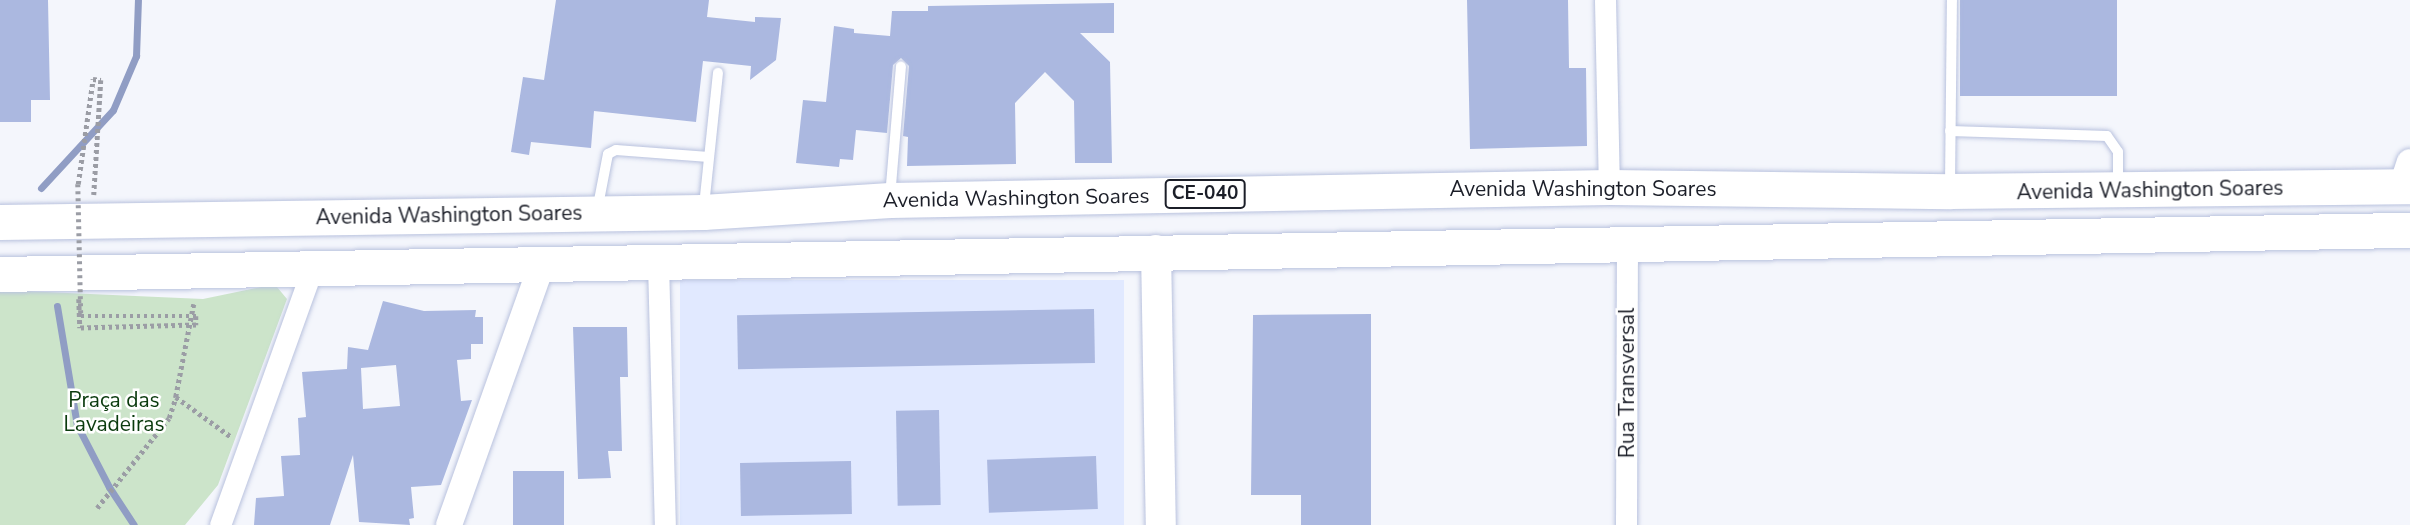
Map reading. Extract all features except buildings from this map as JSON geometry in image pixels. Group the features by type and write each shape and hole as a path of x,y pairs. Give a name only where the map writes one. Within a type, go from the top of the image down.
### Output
{"highway":[{"name":"Avenida Washington Soares","path":"0,222 704,212 890,200 1609,187 2118,191 2407,178"},
{"name":"Avenida Washington Soares","path":"0,274 541,266 1156,250 2410,230"}],"main road":[{"path":"1156,250 1161,525"}],"street":[{"path":"1605,0 1609,187"},
{"name":"Rua Transversal","path":"1626,525 1628,242"},
{"path":"658,263 665,525"},
{"path":"449,525 541,266"},
{"path":"220,525 312,270"}],"lane":[{"path":"1950,191 1952,0"},
{"path":"890,200 901,66"},
{"path":"704,212 718,73"},
{"path":"1950,131 2107,136 2118,152 2118,191"},
{"path":"597,213 608,154 616,150 709,157"}],"path":[{"path":"79,298 80,328 196,325 197,316 81,316 78,184 93,79 101,80 92,220"},
{"path":"97,508 169,418 176,397 194,304"},
{"path":"176,397 231,436"}],"shaded area":[{"path":"680,280 1124,280 1124,525 680,525"}],"green space":[{"name":"Praça das Lavadeiras","path":"266,286 277,287 287,299 218,485 185,525 0,525 0,290 203,299"}],"waterway":[{"path":"41,188 113,110 136,56 138,0"},
{"path":"57,306 77,425 109,487 134,525"}]}
